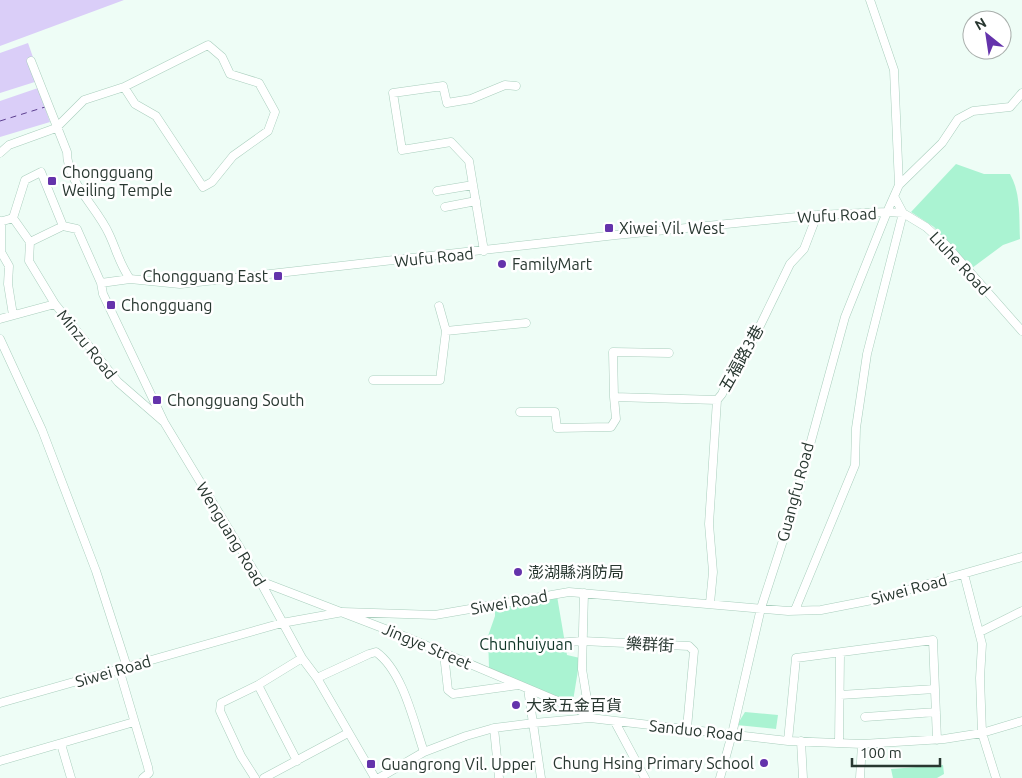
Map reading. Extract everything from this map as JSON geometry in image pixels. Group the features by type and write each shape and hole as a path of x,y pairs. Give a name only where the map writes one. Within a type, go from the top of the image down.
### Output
{"street":[{"path":"870,0 894,70 900,185"},
{"path":"0,153 9,145 56,128 84,100 124,88 208,45 222,57 230,74 259,83 275,112 268,131 233,156 212,182 203,187 156,116 135,104 124,88"},
{"path":"31,61 67,152 67,161 86,200 109,233 119,263 130,280"},
{"path":"484,251 469,161 451,142 402,150 393,93 444,86 447,103 471,99 505,85 516,86"},
{"path":"900,185 942,143 958,119 972,110 1010,107 1022,93"},
{"path":"13,218 25,180 41,172 63,226 30,242"},
{"path":"437,190 473,185"},
{"name":"Guangfu Road","path":"720,778 761,608 788,525 845,317 887,212 900,185"},
{"path":"795,610 855,465 856,428 867,354 903,213 895,198"},
{"path":"445,207 476,201"},
{"name":"Wufu Road","path":"101,283 130,280 180,284 616,235 817,215 887,212"},
{"name":"Liuhe Road","path":"887,212 903,213 926,227 946,245 1022,331"},
{"name":"五福路3巷","path":"710,603 714,572 709,524 717,400 722,394 733,368 740,367 790,264 804,249 817,215"},
{"path":"13,218 1,222 1,252 9,266 8,284 13,315"},
{"path":"13,218 30,242 29,261 55,304"},
{"name":"Wenguang Road","path":"63,226 77,229 101,283 103,294 164,422 260,580 302,658 316,678 375,778"},
{"name":"Minzu Road","path":"0,320 55,304 118,382 164,422"},
{"path":"374,380 440,380 446,330 439,306"},
{"path":"446,330 526,322"},
{"path":"0,339 42,430 96,571 127,667"},
{"path":"520,412 555,412 557,428 611,427 616,419 613,352 669,353"},
{"path":"614,396 717,400"},
{"name":"Siwei Road","path":"0,703 282,623 343,612 435,615 569,592 761,608 795,610 834,608 1022,557"},
{"path":"964,574 982,644 980,678 982,733 994,777"},
{"name":"Jingye Street","path":"260,580 343,612 581,711 590,718"},
{"path":"584,593 582,669 590,718"},
{"path":"980,632 1022,611"},
{"path":"788,741 796,658 840,654 892,644 933,640 937,740"},
{"name":"樂群街","path":"556,643 582,641 689,646 694,651 687,728"},
{"path":"316,678 376,652 383,657 403,689 424,752"},
{"path":"444,654 448,690 453,694 518,685"},
{"path":"839,743 840,654"},
{"path":"254,778 241,756 220,711 221,703 258,685 302,658"},
{"path":"118,669 148,767 149,772 143,778"},
{"path":"258,685 297,761"},
{"path":"840,695 935,688"},
{"path":"528,689 541,778"},
{"path":"865,717 936,712"},
{"name":"Sanduo Road","path":"378,778 424,752 466,736 494,728 590,718 788,741 862,744 937,740 982,733 1022,722"},
{"path":"0,761 134,722"},
{"path":"616,722 645,778"},
{"path":"491,778 499,777 494,728"},
{"path":"264,778 348,733"},
{"path":"801,741 803,778"},
{"path":"61,744 71,778"},
{"path":"860,778 862,744"}],"green space":[{"path":"956,164 984,174 1010,174 1018,197 1020,239 1003,245 972,268 934,227 911,212"},
{"name":"Chunhuiyuan","path":"557,596 567,655 580,658 572,707 489,668 488,636 495,616 495,607"},
{"path":"745,712 778,715 776,729 737,725"},
{"path":"943,765 944,774 937,778 893,778 891,769"}],"shaded area":[{"path":"0,0 124,0 0,46"},
{"path":"28,43 41,80 0,93 0,53"},
{"path":"38,88 50,122 0,137 0,101"}],"ferry route":[{"path":"0,121 45,107"}],"place":[{"name":"Chongguang Weiling Temple","path":"52,181"},
{"name":"Xiwei Vil. West","path":"609,228"},
{"name":"FamilyMart","path":"502,264"},
{"name":"Chongguang East","path":"278,276"},
{"name":"Chongguang","path":"111,305"},
{"name":"Chongguang South","path":"157,400"},
{"name":"澎湖縣消防局","path":"518,572"},
{"name":"大家五金百貨","path":"516,705"},
{"name":"Chung Hsing Primary School","path":"764,763"},
{"name":"Guangrong Vil. Upper","path":"371,764"}]}
